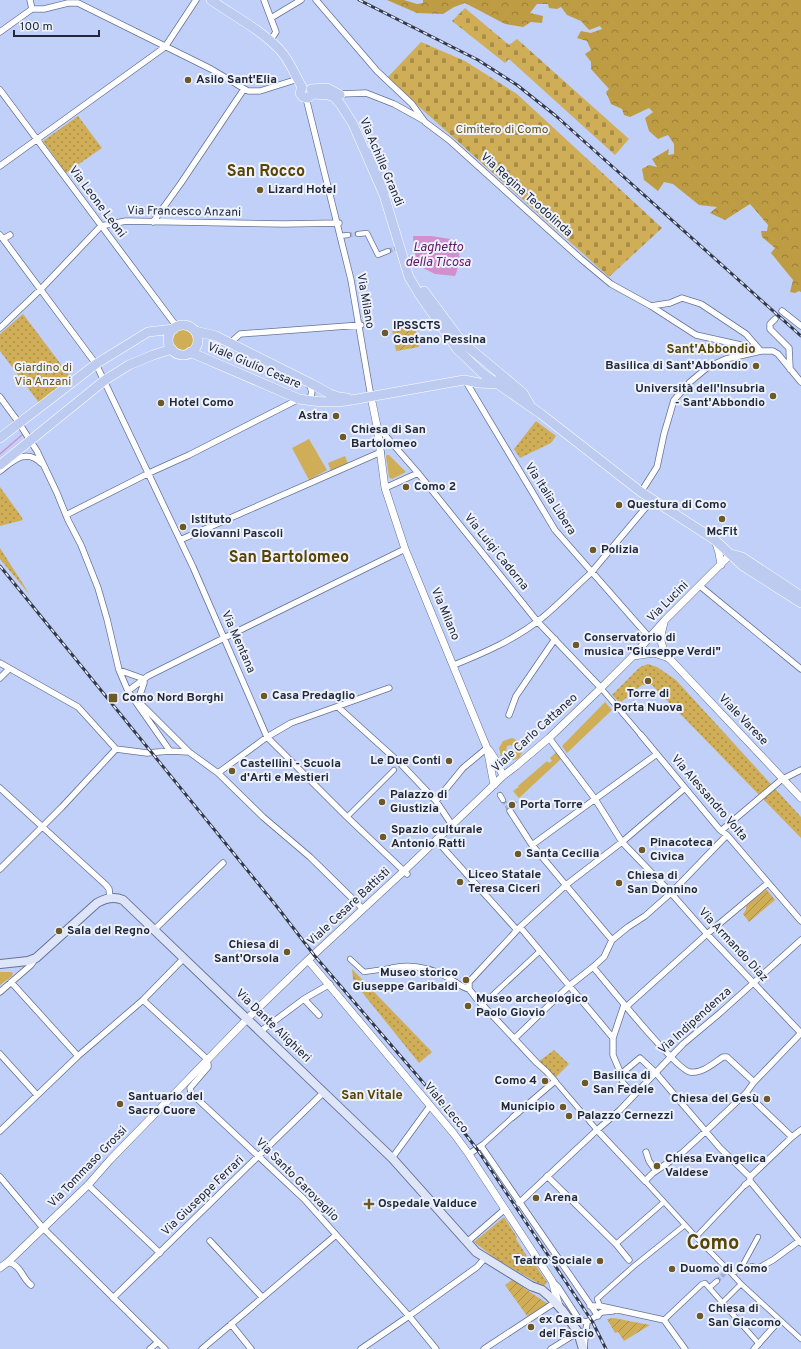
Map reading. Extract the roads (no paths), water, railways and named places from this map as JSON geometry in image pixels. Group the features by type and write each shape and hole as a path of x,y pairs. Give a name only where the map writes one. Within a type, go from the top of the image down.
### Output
{"main road":[{"path":"211,0 270,41 280,50 306,91 327,88 340,94"},
{"name":"Via Achille Grandi","path":"306,91 328,95 334,98 341,105 353,124 384,194 411,282 450,340 476,368 501,381"},
{"name":"Via Achille Grandi","path":"340,94 350,106 383,176 416,279 456,335 491,365 501,381"},
{"path":"0,438 21,425 96,364 148,332 187,326 195,331 198,340 194,349 190,352 182,354 175,352 172,349 169,336 175,328"},
{"name":"Viale Giulio Cesare","path":"195,331 211,335 230,343 330,394 338,397 355,399"},
{"path":"0,465 29,438 105,380 129,365 172,349"},
{"name":"Viale Giulio Cesare","path":"190,352 304,400 332,403 464,380"},
{"path":"464,380 471,375 476,368 474,352"},
{"path":"464,380 479,383 501,381 530,406 641,492 715,540 743,566 801,603"},
{"path":"731,554 742,557 801,596"},
{"path":"0,964 33,960 97,903 110,898"},
{"name":"Via Dante Alighieri","path":"110,898 119,898 123,900 248,1018 392,1158 476,1252 531,1286 542,1290 557,1304 578,1332 584,1349"}],"street":[{"path":"30,0 32,9"},
{"path":"0,166 36,138 165,46 196,0"},
{"path":"264,0 276,32 270,41"},
{"path":"271,18 301,0"},
{"name":"Via Regina Teodolinda","path":"316,0 377,71 412,104 425,122 449,140 581,259 611,284 651,306 696,335 745,346 760,351 773,351 781,357 790,369"},
{"path":"0,32 32,9 44,9 68,2 78,3 211,69 251,92 306,91"},
{"path":"153,222 244,89"},
{"name":"Via Leone Leoni","path":"0,90 101,226 135,269 175,328"},
{"name":"Via Milano","path":"306,91 338,223 360,325 371,397 378,426 385,488 406,549 488,748 503,776"},
{"path":"340,94 366,93 394,104 425,122"},
{"name":"Via Francesco Anzani","path":"101,226 126,221 338,223"},
{"path":"0,328 41,289 101,226"},
{"path":"358,234 367,233 378,255 388,251"},
{"path":"340,236 348,235"},
{"path":"2,237 10,236"},
{"name":"Via Mentana","path":"2,237 96,364 105,380 180,540 267,737 346,817 405,872"},
{"path":"641,492 656,467 668,419 676,397 690,382 708,368 726,359 760,351 746,334 701,304 682,298 670,303 651,306"},
{"path":"782,311 801,326"},
{"path":"773,321 770,329 789,348 790,369 801,382"},
{"path":"230,343 240,334 360,325"},
{"name":"Via Italia Libera","path":"464,380 555,530 649,637"},
{"name":"Viale Giulio Cesare","path":"304,400 311,396 312,391 307,381"},
{"path":"0,397 21,425 44,465 81,545 98,588 119,670 128,691 170,751"},
{"path":"66,515 149,473 304,400"},
{"name":"Via Luigi Cadorna","path":"378,426 418,473 537,621 601,688"},
{"path":"180,540 381,452"},
{"path":"0,471 16,459 24,456 35,458 44,465"},
{"path":"385,488 418,473"},
{"path":"454,665 496,648 537,621 592,572 652,500"},
{"path":"715,540 721,565"},
{"path":"128,691 144,679 224,638 406,549"},
{"name":"Via Lucini","path":"633,656 665,620 731,554"},
{"path":"700,586 801,669"},
{"name":"Viale Varese","path":"665,620 661,633 660,644 668,658 801,798"},
{"path":"508,718 516,696 555,639"},
{"path":"633,656 654,653 668,658"},
{"name":"Viale Carlo Cattaneo","path":"436,840 494,784 549,738 633,656"},
{"path":"0,663 78,708 116,749 153,753 170,751 189,752"},
{"path":"0,678 9,669"},
{"path":"119,670 144,679"},
{"path":"144,679 139,702 189,752 218,773 263,816 310,857 363,909"},
{"path":"218,773 267,737 291,723 389,688"},
{"name":"Via Alessandro Volta","path":"601,688 720,830 727,835 801,921"},
{"path":"338,707 401,764 436,801 452,825"},
{"name":"Via Armando Diaz","path":"549,738 596,799 622,842 801,1033"},
{"path":"436,801 463,768 488,748"},
{"name":"Via Milano","path":"488,748 494,784"},
{"path":"0,869 116,749"},
{"path":"532,845 657,754"},
{"path":"499,766 516,766"},
{"path":"346,817 394,770"},
{"path":"722,830 783,778 801,770"},
{"path":"0,788 106,885 109,889 110,898"},
{"path":"469,989 469,982 519,928 566,885 622,842 685,788"},
{"path":"500,795 503,800"},
{"path":"510,811 532,845 612,940"},
{"path":"514,1039 569,986 604,957 612,940 645,916 671,893 727,835"},
{"path":"436,840 540,951 613,1038"},
{"name":"Viale Cesare Battisti","path":"308,960 405,872 436,840"},
{"path":"155,929 223,863"},
{"path":"634,1095 622,1081 621,1074 613,1055 613,1038 625,1006 768,883"},
{"name":"Via Indipendenza","path":"519,1203 620,1110 670,1056 801,940"},
{"path":"482,1005 540,951"},
{"path":"0,992 36,958"},
{"path":"0,1131 78,1056 143,1000 184,958"},
{"path":"350,959 364,972 400,966 424,968 447,976 464,988 469,989 514,1039 556,1081 597,1130 729,1272 779,1322 801,1339"},
{"name":"Viale Lecco","path":"308,960 330,984 469,1154 552,1281 557,1304"},
{"name":"Via Tommaso Grossi","path":"0,1268 88,1184 248,1018 308,960"},
{"path":"16,978 18,962"},
{"path":"593,967 625,1006 670,1056 686,1071 698,1072 704,1070 726,1056 754,1082"},
{"path":"12,982 78,1056"},
{"path":"261,1031 304,998 330,984"},
{"path":"304,998 319,1015"},
{"path":"143,1000 207,1061"},
{"path":"645,1181 656,1171 682,1153 706,1132 746,1093 754,1082 801,1033"},
{"path":"0,1054 37,1095"},
{"path":"621,1074 640,1058 655,1072 800,1242 764,1265 756,1268 752,1266 729,1272"},
{"name":"Via Santo Garovaglio","path":"207,1061 208,1067 190,1088 190,1093 304,1199 409,1316 436,1349"},
{"path":"469,1154 481,1146 556,1081"},
{"name":"Via Giuseppe Ferrari","path":"113,1298 324,1092"},
{"path":"746,1093 792,1137"},
{"path":"392,1158 430,1106"},
{"path":"695,1236 792,1137 800,1133"},
{"path":"481,1146 598,1316"},
{"path":"646,1152 649,1161 656,1171"},
{"path":"547,1176 616,1244 634,1266"},
{"path":"0,1177 43,1228 165,1349"},
{"path":"88,1184 160,1253"},
{"path":"616,1244 664,1202"},
{"path":"467,1242 505,1210"},
{"path":"600,1306 597,1300 634,1266 685,1225"},
{"path":"202,1349 336,1235"},
{"path":"740,1270 758,1237"},
{"path":"210,1242 262,1297"},
{"path":"361,1349 477,1267 485,1258"},
{"path":"8,1262 19,1268 26,1281 31,1285"},
{"path":"552,1281 558,1287 578,1318 582,1321 587,1322 605,1312 623,1311"},
{"path":"710,1287 716,1281"},
{"path":"664,1320 702,1284 705,1283 759,1344"},
{"path":"723,1302 741,1284"},
{"path":"484,1349 557,1304"},
{"path":"590,1306 600,1306 664,1320 685,1349"},
{"path":"584,1349 587,1322"},
{"path":"754,1349 779,1322"},
{"path":"231,1324 251,1349"},
{"path":"551,1349 578,1332"},
{"path":"150,1349 158,1342"}],"water":[{"name":"Laghetto della Ticosa","path":"413,236 431,236 457,240 459,258 455,276 435,274 419,266 414,250"}],"waterway":[{"path":"0,454 22,435"}],"tunnel":[{"path":"348,235 358,234"},
{"path":"388,251 397,248"},
{"path":"503,800 510,811"},
{"path":"717,1281 726,1272"}],"railway":[{"path":"359,0 478,60 517,85 556,116 801,336"},
{"path":"0,566 278,908 314,955 445,1108 477,1149 592,1321 606,1349"}],"place":[{"name":"Asilo Sant'Elia","path":"188,80"},
{"name":"Lizard Hotel","path":"260,190"},
{"name":"IPSSCTS Gaetano Pessina","path":"385,333"},
{"name":"Basilica di Sant'Abbondio","path":"756,366"},
{"name":"Università dell'Insubria - Sant'Abbondio","path":"773,396"},
{"name":"Hotel Como","path":"161,403"},
{"name":"Astra","path":"336,416"},
{"name":"Chiesa di San Bartolomeo","path":"343,437"},
{"name":"Como 2","path":"406,487"},
{"name":"Questura di Como","path":"619,505"},
{"name":"McFit","path":"722,519"},
{"name":"Istituto Giovanni Pascoli","path":"183,527"},
{"name":"Polizia","path":"593,550"},
{"name":"Conservatorio di musica \"Giuseppe Verdi\"","path":"576,645"},
{"name":"Torre di Porta Nuova","path":"648,681"},
{"name":"Casa Predaglio","path":"264,696"},
{"name":"Como Nord Borghi","path":"113,698"},
{"name":"Le Due Conti","path":"449,761"},
{"name":"Castellini - Scuola d'Arti e Mestieri","path":"232,771"},
{"name":"Palazzo di Giustizia","path":"382,802"},
{"name":"Porta Torre","path":"512,805"},
{"name":"Spazio culturale Antonio Ratti","path":"383,837"},
{"name":"Pinacoteca Civica","path":"642,850"},
{"name":"Santa Cecilia","path":"518,854"},
{"name":"Liceo Statale Teresa Ciceri","path":"460,882"},
{"name":"Chiesa di San Donnino","path":"619,883"},
{"name":"Sala del Regno","path":"59,931"},
{"name":"Chiesa di Sant'Orsola","path":"287,952"},
{"name":"Museo storico Giuseppe Garibaldi","path":"466,980"},
{"name":"Museo archeologico Paolo Giovio","path":"468,1006"},
{"name":"Como 4","path":"545,1081"},
{"name":"Basilica di San Fedele","path":"585,1083"},
{"name":"Chiesa del Gesù","path":"767,1099"},
{"name":"Santuario del Sacro Cuore","path":"120,1104"},
{"name":"Municipio","path":"563,1107"},
{"name":"Palazzo Cernezzi","path":"569,1116"},
{"name":"Chiesa Evangelica Valdese","path":"657,1166"},
{"name":"Arena","path":"536,1198"},
{"name":"Ospedale Valduce","path":"369,1204"},
{"name":"Teatro Sociale","path":"600,1261"},
{"name":"Duomo di Como","path":"672,1269"},
{"name":"Chiesa di San Giacomo","path":"700,1316"},
{"name":"ex Casa del Fascio","path":"531,1327"}],"district":[{"name":"San Rocco","path":"266,172"},
{"name":"Sant'Abbondio","path":"711,350"},
{"name":"San Bartolomeo","path":"289,558"},
{"name":"San Vitale","path":"372,1096"},
{"name":"Como","path":"713,1244"}],"park label":[{"name":"Cimitero di Como","path":"502,130"},
{"name":"Giardino di Via Anzani","path":"43,375"}]}
